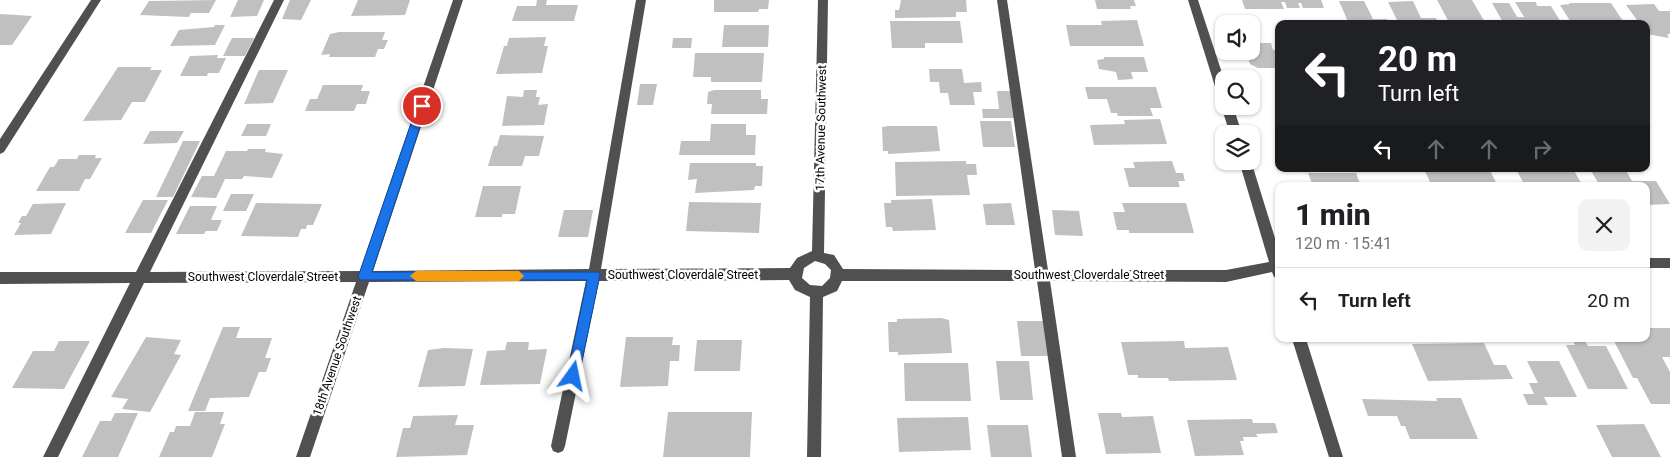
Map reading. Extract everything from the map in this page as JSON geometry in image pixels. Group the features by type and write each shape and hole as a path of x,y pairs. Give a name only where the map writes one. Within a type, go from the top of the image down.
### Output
{"street":[{"path":"0,148 96,0"},
{"path":"50,457 279,0"},
{"name":"18th Avenue Southwest","path":"303,457 458,0"},
{"path":"558,446 594,275 641,0"},
{"name":"17th Avenue Southwest","path":"818,256 823,0"},
{"path":"1002,0 1069,457"},
{"path":"1193,0 1216,70"},
{"path":"1248,170 1275,258"},
{"path":"818,256 829,259 834,263 838,275 833,286 828,290 817,292 802,288 796,274 802,262 818,256"},
{"path":"1650,263 1670,263"},
{"name":"Southwest Cloverdale Street","path":"838,275 1226,276 1275,268"},
{"name":"Southwest Cloverdale Street","path":"0,278 796,274"},
{"path":"814,457 817,292"},
{"path":"1301,342 1336,457"}],"building":[{"path":"216,0 209,13 191,13 189,17 140,15 149,1"},
{"path":"238,0 264,0 257,16 230,17"},
{"path":"290,0 311,0 301,20 282,19"},
{"path":"358,0 410,0 405,15 351,16"},
{"path":"537,0 547,0 546,5 578,5 574,21 512,21 517,6 536,6"},
{"path":"714,0 769,0 768,9 759,9 758,12 714,12"},
{"path":"901,0 966,0 967,12 956,12 956,17 895,18 895,10 899,10"},
{"path":"1095,0 1134,0 1136,6 1130,6 1131,9 1097,9"},
{"path":"1242,0 1321,0 1324,8 1303,8 1301,3 1298,3 1300,8 1287,8 1285,2 1281,2 1284,9 1245,9"},
{"path":"1437,0 1472,0 1484,20 1448,20"},
{"path":"1339,1 1364,1 1373,19 1388,20 1347,20"},
{"path":"1413,1 1421,18 1436,18 1437,20 1397,20 1388,2"},
{"path":"1515,2 1536,2 1537,6 1551,6 1560,20 1502,20 1492,3 1509,3 1517,17 1524,17"},
{"path":"1611,3 1622,20 1569,20 1560,5"},
{"path":"1654,4 1659,11 1670,11 1670,34 1667,34 1669,38 1650,35 1650,20 1637,20 1626,5"},
{"path":"0,14 32,16 12,45 0,45"},
{"path":"1137,20 1144,46 1070,46 1066,25 1102,25 1101,21"},
{"path":"890,21 960,21 963,43 925,43 925,48 892,48"},
{"path":"215,25 225,25 215,45 170,46 179,30 214,27"},
{"path":"724,25 769,25 768,47 722,47"},
{"path":"339,32 385,32 382,40 388,40 384,49 378,49 375,57 329,57 330,54 321,55 330,34"},
{"path":"546,37 544,46 548,46 542,73 496,74 504,46 507,46 509,38"},
{"path":"232,38 254,38 245,56 223,56"},
{"path":"673,38 692,38 691,48 672,48"},
{"path":"1260,43 1271,43 1273,50 1275,50 1275,68 1258,68 1250,64 1249,60 1260,60"},
{"path":"695,53 764,53 762,82 711,82 711,77 693,77"},
{"path":"218,55 217,58 226,58 219,73 208,73 207,76 180,76 190,56"},
{"path":"1104,57 1144,57 1148,72 1131,72 1133,79 1118,80 1116,72 1099,69 1097,60 1104,59"},
{"path":"118,67 152,67 150,70 162,70 145,102 132,102 121,120 83,121"},
{"path":"929,69 962,69 964,83 981,82 982,92 973,92 975,105 950,105 948,93 940,93 939,82 930,82"},
{"path":"259,70 288,70 273,103 244,104"},
{"path":"640,84 657,84 653,105 637,105"},
{"path":"323,85 363,85 361,91 370,91 366,104 357,104 354,111 305,111 310,99 317,99"},
{"path":"1085,87 1156,87 1162,108 1150,108 1153,116 1118,116 1117,113 1111,113 1107,99 1088,99"},
{"path":"524,90 537,90 536,97 540,97 538,105 548,104 544,125 502,126 507,96 523,97"},
{"path":"714,90 761,90 761,99 768,99 767,114 711,114 712,104 707,104 708,92"},
{"path":"997,91 1012,91 1017,118 983,118 982,109 999,109"},
{"path":"1160,119 1167,144 1094,145 1090,125 1125,124 1124,120"},
{"path":"980,121 1011,121 1015,147 983,147"},
{"path":"247,124 271,124 266,136 241,136"},
{"path":"711,124 746,124 746,135 756,135 755,155 679,155 681,141 710,141"},
{"path":"937,126 940,151 888,154 888,151 883,151 882,127"},
{"path":"150,131 184,131 177,143 143,144"},
{"path":"500,135 544,136 539,156 525,156 522,166 488,166 494,146 497,146"},
{"path":"183,141 200,141 173,197 156,197"},
{"path":"248,149 266,149 265,152 283,154 272,178 244,176 242,179 225,179 216,198 191,197 202,176 214,176 226,151 247,151"},
{"path":"79,155 96,155 95,158 102,158 90,179 85,179 79,191 36,191 50,167 54,167 59,159 77,159"},
{"path":"966,161 966,164 976,164 977,175 967,175 970,195 896,196 895,162"},
{"path":"1172,161 1176,173 1183,173 1185,181 1178,181 1180,187 1129,187 1124,168 1135,168 1133,162"},
{"path":"690,163 756,163 756,166 763,166 762,186 755,186 754,190 695,193 697,179 688,180"},
{"path":"1425,172 1491,172 1496,182 1430,182"},
{"path":"1518,172 1575,172 1581,182 1523,182"},
{"path":"1592,172 1627,172 1632,181 1656,181 1670,204 1650,205 1650,182 1598,182"},
{"path":"1308,173 1356,173 1359,182 1311,182"},
{"path":"483,186 521,186 515,214 502,214 502,217 475,217"},
{"path":"231,194 254,194 246,211 223,211"},
{"path":"932,199 936,230 893,231 892,227 886,227 884,203 891,203 891,200"},
{"path":"143,200 168,200 151,233 125,233"},
{"path":"689,202 761,203 759,233 686,231"},
{"path":"66,203 51,234 14,235 21,223 18,223 22,216 26,216 33,204"},
{"path":"256,203 322,204 313,225 307,225 306,229 301,229 298,237 241,236"},
{"path":"1011,203 1015,225 986,225 983,204"},
{"path":"1122,203 1186,203 1194,233 1129,233 1129,230 1117,230 1113,212 1125,212"},
{"path":"190,206 217,206 211,220 222,220 217,231 206,231 204,234 176,234"},
{"path":"564,210 593,210 588,237 558,237"},
{"path":"1052,210 1079,211 1083,236 1055,235"},
{"path":"941,318 949,320 952,353 898,355 898,352 889,352 888,322 897,322 897,319"},
{"path":"1017,321 1043,321 1048,356 1021,356"},
{"path":"223,327 240,327 236,338 272,338 265,358 271,358 266,372 259,372 249,397 210,398 205,411 188,411"},
{"path":"1650,328 1670,328 1670,357 1662,357 1670,372 1670,404 1651,404 1637,378 1633,378 1615,342 1650,342"},
{"path":"146,337 181,340 174,354 181,355 150,412 122,409 128,399 111,397"},
{"path":"626,337 673,337 672,345 680,345 679,361 670,361 668,386 620,387"},
{"path":"697,340 742,340 740,371 694,371"},
{"path":"59,341 90,341 64,389 12,388 33,351 54,351"},
{"path":"1184,341 1185,348 1228,347 1237,380 1169,381 1168,378 1138,378 1138,375 1128,375 1121,342"},
{"path":"507,342 529,342 528,350 547,349 540,384 480,385 487,351 505,350"},
{"path":"1574,342 1586,342 1588,346 1606,346 1628,389 1588,389 1566,345 1575,345"},
{"path":"1484,343 1494,365 1506,365 1513,379 1428,381 1412,344"},
{"path":"444,348 473,349 465,386 418,387 428,350"},
{"path":"996,361 1029,361 1033,400 1000,400"},
{"path":"1527,361 1559,361 1577,397 1544,397 1548,405 1528,405 1523,394 1534,394 1529,383 1538,383"},
{"path":"904,363 968,363 971,401 905,401"},
{"path":"1436,398 1461,398 1478,439 1410,439 1405,426 1401,426 1397,416 1368,416 1362,399 1437,401"},
{"path":"195,412 224,412 220,424 225,424 212,457 159,457 170,432 174,432 176,426 190,426"},
{"path":"668,412 752,412 750,457 663,457"},
{"path":"115,413 138,413 118,457 82,457 100,421 111,421"},
{"path":"1098,413 1121,413 1122,417 1153,416 1161,453 1106,454"},
{"path":"458,415 455,425 474,425 467,455 396,457 403,428 410,428 413,416"},
{"path":"968,417 971,450 899,452 897,418"},
{"path":"1252,419 1253,423 1275,423 1278,433 1256,434 1258,437 1243,437 1244,441 1240,441 1244,455 1195,456 1187,420"},
{"path":"1644,424 1661,457 1612,457 1596,425"},
{"path":"987,425 1028,425 1032,457 991,457"}],"slow traffic":[{"path":"416,276 519,276"}],"route":[{"path":"422,106 364,277 594,275 573,376"}]}
